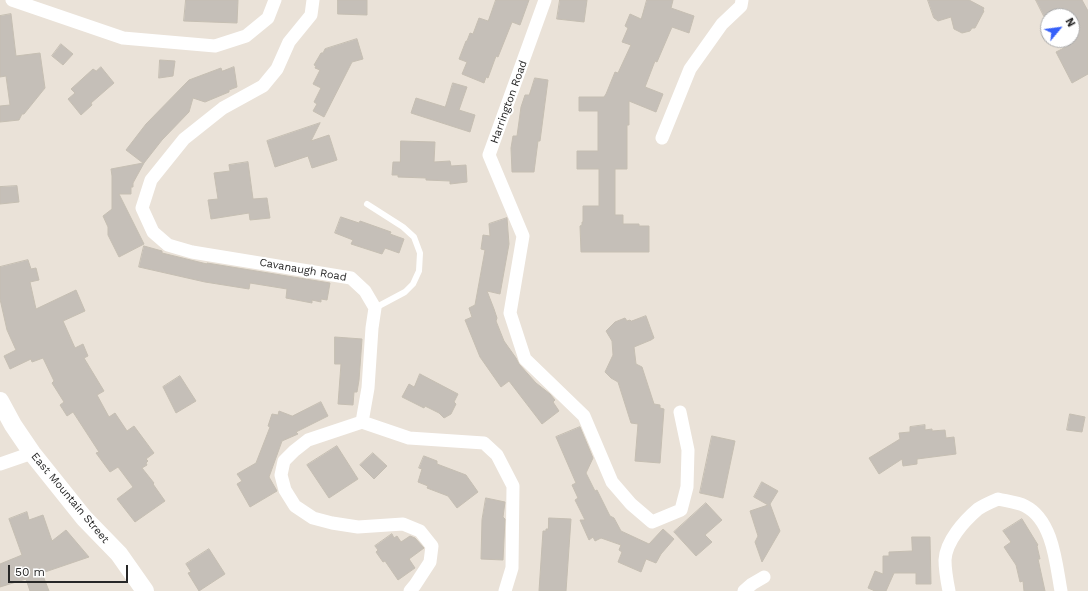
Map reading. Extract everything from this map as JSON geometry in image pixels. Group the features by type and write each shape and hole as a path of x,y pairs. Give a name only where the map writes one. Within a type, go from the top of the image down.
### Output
{"street":[{"path":"12,0 123,38 215,46 246,36 268,18 274,0"},
{"name":"Cavanaugh Road","path":"313,0 311,15 289,42 277,69 263,86 223,108 184,139 152,180 142,208 153,232 168,245 192,252 351,278 365,291 375,308"},
{"name":"Harrington Road","path":"545,0 489,155 523,236 510,313 525,359 584,416 612,482 631,504 652,522 681,510 687,487 688,450 680,412"},
{"path":"662,138 690,69 722,24 741,6 742,0"},
{"path":"362,422 368,388 372,328 375,308"},
{"name":"East Mountain Street","path":"0,401 13,425 32,453 84,518 119,554 145,591"},
{"path":"410,591 430,562 432,546 420,531 403,524 358,527 326,522 313,518 294,506 285,490 282,475 284,461 308,440 362,422 409,438 484,443 497,455 513,486 512,568 505,591"},
{"path":"0,464 32,453"},
{"path":"949,591 945,558 952,540 958,530 979,509 998,499 1025,506 1040,519 1048,532 1054,551 1061,591"},
{"path":"744,591 764,577"}],"lane":[{"path":"366,204 403,227 414,237 420,253 419,271 413,284 406,292 375,308"}],"building":[{"path":"186,0 238,0 237,23 184,21"},
{"path":"338,0 367,0 367,15 338,14"},
{"path":"496,0 529,0 520,25 512,22 498,57 496,56 488,78 486,77 484,83 462,74 467,62 459,59 470,33 473,34 479,18 488,21"},
{"path":"560,0 587,0 584,22 557,19"},
{"path":"647,0 673,0 671,8 694,16 689,33 672,27 657,62 655,61 645,87 663,94 656,112 629,101 629,125 627,125 627,169 615,169 615,215 623,215 623,224 639,224 639,226 649,226 649,252 581,252 580,226 583,222 583,206 599,206 599,169 577,169 577,151 598,151 598,111 579,111 579,97 604,97 615,72 618,73 631,45 622,42 628,28 625,26 630,14 641,19"},
{"path":"928,0 969,0 984,8 984,11 975,28 962,33 954,29 951,17 938,21 934,18"},
{"path":"1036,0 1082,0 1088,11 1088,74 1072,83 1056,52 1064,48 1080,48 1080,8 1040,8"},
{"path":"11,14 16,56 40,53 45,88 24,114 22,114 19,120 0,122 0,106 10,105 6,76 0,77 0,16"},
{"path":"357,39 363,59 352,62 324,117 313,111 317,104 314,102 321,88 313,84 320,70 315,68 316,66 314,65 325,49"},
{"path":"61,44 73,54 63,65 52,56"},
{"path":"160,60 175,61 173,76 159,78"},
{"path":"101,67 114,83 91,103 92,105 81,115 68,99 75,93 71,89 93,69 96,71"},
{"path":"234,67 237,87 205,102 193,98 189,112 162,140 144,163 133,183 133,187 131,187 131,194 119,194 144,244 119,257 108,235 108,227 103,216 112,209 111,169 143,163 126,150 146,124 189,80 221,68 222,71"},
{"path":"535,78 548,80 540,141 538,141 534,172 512,172 511,148 513,136 517,136 521,107 525,95 529,95"},
{"path":"453,83 467,87 459,110 475,115 470,132 411,113 416,98 445,107"},
{"path":"320,123 311,141 329,135 337,160 312,168 308,156 275,167 267,141"},
{"path":"401,141 435,142 434,162 450,161 451,166 466,165 467,182 450,184 450,181 426,180 426,178 398,177 398,175 392,175 393,162 400,162"},
{"path":"248,162 253,199 267,198 270,218 250,220 249,213 211,219 208,200 218,199 214,173 230,171 229,165"},
{"path":"17,186 19,202 0,204 0,187"},
{"path":"341,217 359,223 360,221 391,232 390,234 404,239 399,253 385,248 382,254 351,244 353,240 335,233"},
{"path":"507,218 509,244 500,294 487,291 504,341 519,364 536,383 555,400 553,402 559,411 542,424 509,381 501,387 480,357 465,320 472,317 469,308 475,305 485,250 481,249 483,235 490,236 489,224"},
{"path":"144,246 162,251 162,253 207,264 330,283 327,300 321,299 321,302 312,300 312,303 286,298 287,289 250,283 249,289 205,282 139,267"},
{"path":"28,260 31,269 36,268 39,280 30,282 36,309 76,290 85,311 63,321 75,348 83,344 88,356 84,358 104,391 97,395 109,417 115,413 127,431 134,426 154,453 146,459 148,461 146,463 147,465 142,468 154,483 153,484 165,501 135,522 117,499 133,487 118,467 110,472 96,453 99,452 73,412 67,416 60,405 64,402 52,383 54,381 43,358 32,362 31,359 10,369 4,356 16,350 7,330 0,299 0,267"},
{"path":"646,316 654,338 634,347 636,364 642,367 654,404 660,405 660,408 664,409 660,463 635,461 638,424 631,423 618,382 605,372 613,355 612,341 606,331 615,322 625,318 627,321 631,321"},
{"path":"335,337 362,339 359,380 357,392 354,392 353,405 338,404 341,364 335,364"},
{"path":"420,374 458,394 454,402 456,404 451,414 444,418 439,413 425,406 424,408 402,397 409,384 414,387"},
{"path":"180,376 196,401 176,413 163,387"},
{"path":"321,402 328,416 296,432 298,434 282,441 269,477 277,491 250,507 237,484 242,481 237,474 256,463 270,427 268,426 272,414 278,415 279,411 292,416"},
{"path":"1070,414 1085,417 1082,432 1067,430"},
{"path":"925,425 925,430 945,430 946,438 954,437 956,454 917,459 917,464 903,466 902,459 879,474 869,458 900,439 899,433 910,432 910,427"},
{"path":"580,427 593,458 586,473 595,491 597,490 610,516 614,518 621,531 649,544 663,529 674,539 661,554 656,563 646,559 641,572 618,562 622,552 619,550 621,545 601,538 595,541 593,537 589,540 580,520 585,520 575,500 578,498 572,485 576,483 556,437"},
{"path":"712,436 735,441 723,498 700,493"},
{"path":"337,446 358,479 329,498 307,465"},
{"path":"373,453 387,466 374,479 360,465"},
{"path":"424,456 437,461 437,464 466,475 478,492 457,508 448,496 427,488 428,486 418,482 422,469 419,468"},
{"path":"762,482 778,491 770,504 780,531 762,562 755,542 758,536 750,511 768,505 754,497"},
{"path":"486,498 505,502 503,517 505,519 503,560 481,559 482,520"},
{"path":"706,503 722,520 705,535 712,542 696,556 674,532"},
{"path":"27,512 29,520 43,515 52,541 66,530 89,557 42,573 49,591 30,591 26,579 0,587 0,564 22,555 9,519"},
{"path":"549,518 571,519 566,591 539,591 543,531 548,529"},
{"path":"1022,519 1038,545 1040,559 1038,559 1045,591 1024,591 1023,581 1020,582 1016,565 1004,547 1011,542 1003,531"},
{"path":"392,534 394,538 397,536 401,542 410,536 415,538 424,548 409,559 415,568 398,580 385,561 383,562 376,552 378,550 375,546"},
{"path":"912,537 930,537 931,584 916,584 916,573 894,573 886,591 875,591 868,588 875,571 883,574 883,556 889,556 889,552 912,551"},
{"path":"209,549 225,574 199,591 188,573 191,572 186,564"}]}
